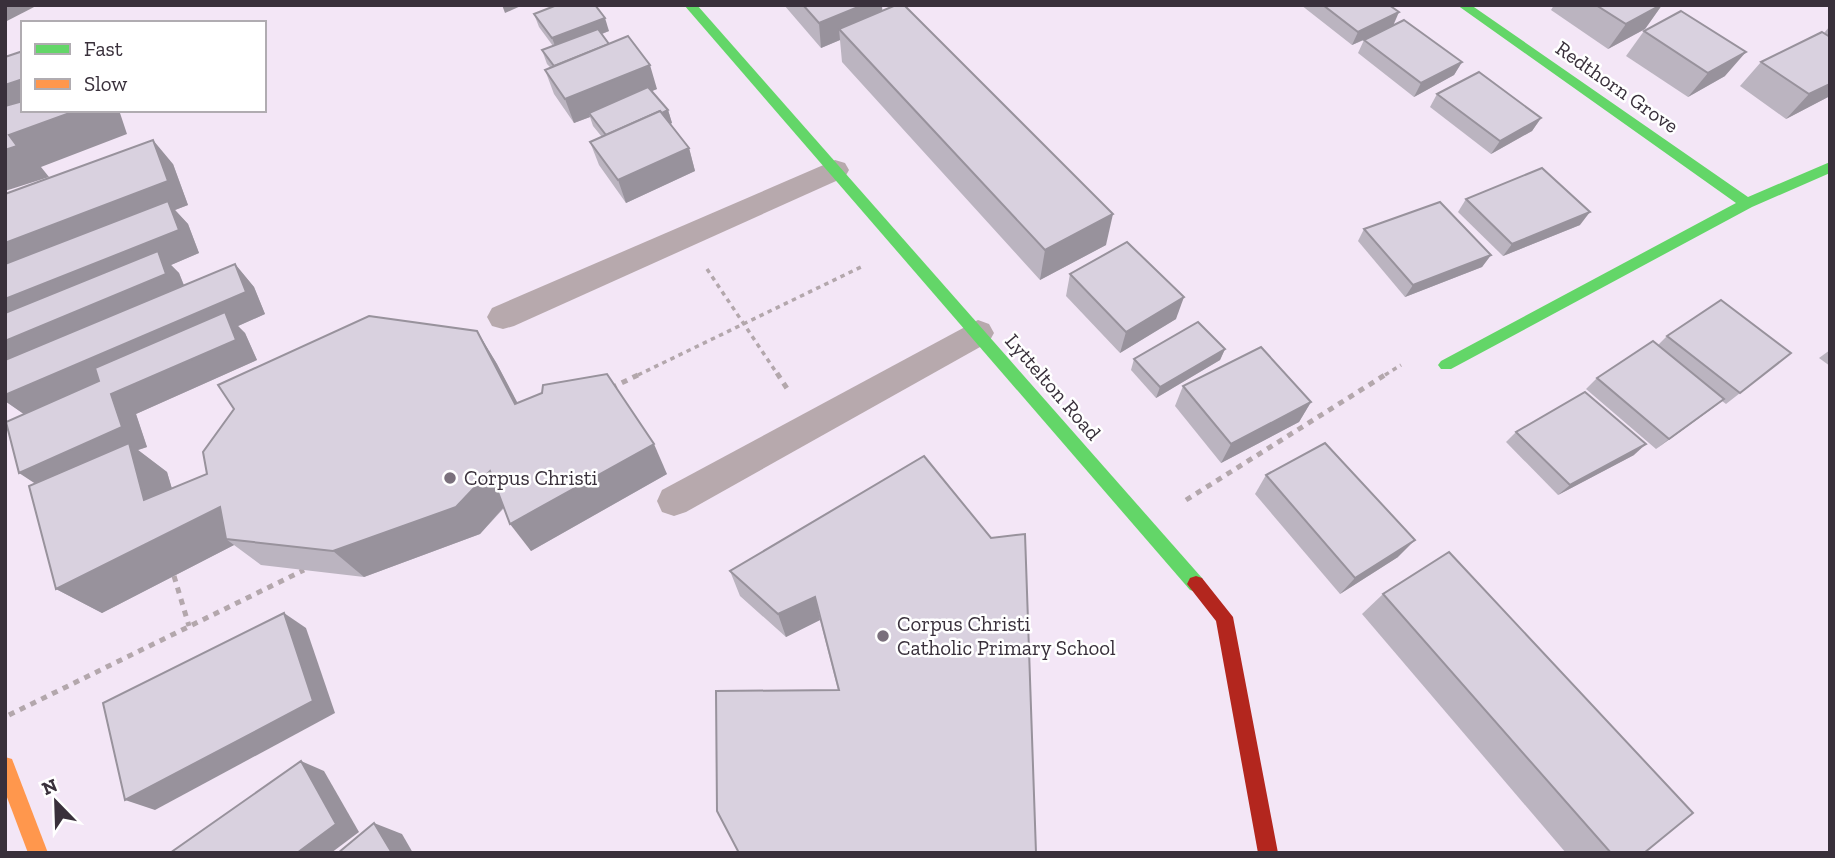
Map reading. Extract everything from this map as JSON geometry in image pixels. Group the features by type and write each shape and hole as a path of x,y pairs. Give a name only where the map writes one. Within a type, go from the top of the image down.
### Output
{"street":[{"name":"Lyttelton Road","path":"690,5 1224,617 1268,853"},
{"name":"Redthorn Grove","path":"1463,5 1747,203"},
{"path":"1446,365 1747,203 1830,167"},
{"path":"5,766 38,853"}],"lane":[{"path":"503,317 835,170"},
{"path":"674,501 978,333"}],"path":[{"path":"685,236 810,424"},
{"path":"604,392 902,247"},
{"path":"1146,525 1409,361 1446,365"},
{"path":"5,717 304,570"},
{"path":"174,576 189,626"}],"building":[{"path":"557,5 595,5 605,18 552,38 534,14"},
{"path":"803,5 863,5 819,23"},
{"path":"896,5 904,5 1113,214 1045,250 839,29"},
{"path":"1323,5 1389,5 1399,12 1358,32"},
{"path":"1596,5 1661,5 1626,24"},
{"path":"1681,11 1746,52 1708,73 1644,31"},
{"path":"1404,20 1462,62 1421,83 1364,40"},
{"path":"598,29 609,44 554,66 542,50"},
{"path":"1822,32 1830,37 1830,84 1809,94 1761,62"},
{"path":"628,36 650,65 565,99 545,70"},
{"path":"21,52 21,80 5,85 5,57"},
{"path":"1479,72 1541,118 1500,141 1437,94"},
{"path":"648,87 668,110 606,135 589,113"},
{"path":"21,102 21,112 72,112 9,135 17,146 5,150 5,106"},
{"path":"660,111 689,148 618,180 590,142"},
{"path":"153,140 168,181 5,243 5,194"},
{"path":"1542,168 1590,212 1512,244 1466,199"},
{"path":"168,201 179,230 5,299 5,264"},
{"path":"1440,202 1491,255 1413,285 1364,229"},
{"path":"1127,242 1184,297 1126,332 1070,274"},
{"path":"158,251 166,274 5,341 5,313"},
{"path":"235,264 246,292 5,395 5,360"},
{"path":"1721,300 1791,353 1740,393 1667,336"},
{"path":"225,312 236,340 111,394 122,427 19,473 6,422 99,381 95,368"},
{"name":"Corpus Christi","path":"369,316 477,331 515,404 542,393 543,385 607,374 654,444 510,524 490,471 456,507 333,551 226,539 220,507 56,589 29,486 129,443 144,500 207,474 203,452 234,409 218,385"},
{"path":"1198,322 1225,349 1160,387 1134,359"},
{"path":"1653,341 1724,399 1669,439 1597,378"},
{"path":"1261,347 1311,402 1231,444 1183,386"},
{"path":"1585,392 1646,444 1570,485 1516,432"},
{"path":"1325,443 1415,540 1355,578 1266,475"},
{"path":"924,456 991,538 1025,534 1036,853 739,853 717,811 716,691 839,690 815,597 778,614 730,571"},
{"path":"1449,552 1693,813 1644,853 1611,853 1383,594"},
{"path":"284,613 313,701 125,800 103,703"},
{"path":"301,761 336,824 297,853 170,853"},
{"path":"374,823 392,853 338,853"}],"traffic: fast":[{"path":"690,5 1196,584"},
{"path":"1463,5 1747,203"},
{"path":"1446,365 1747,203 1830,167"}],"traffic: slow":[{"path":"5,766 38,853"}],"traffic: jam":[{"path":"1196,584 1224,617 1268,853"}],"place":[{"name":"Corpus Christi","path":"450,478"},
{"name":"Corpus Christi Catholic Primary School","path":"883,636"}]}
